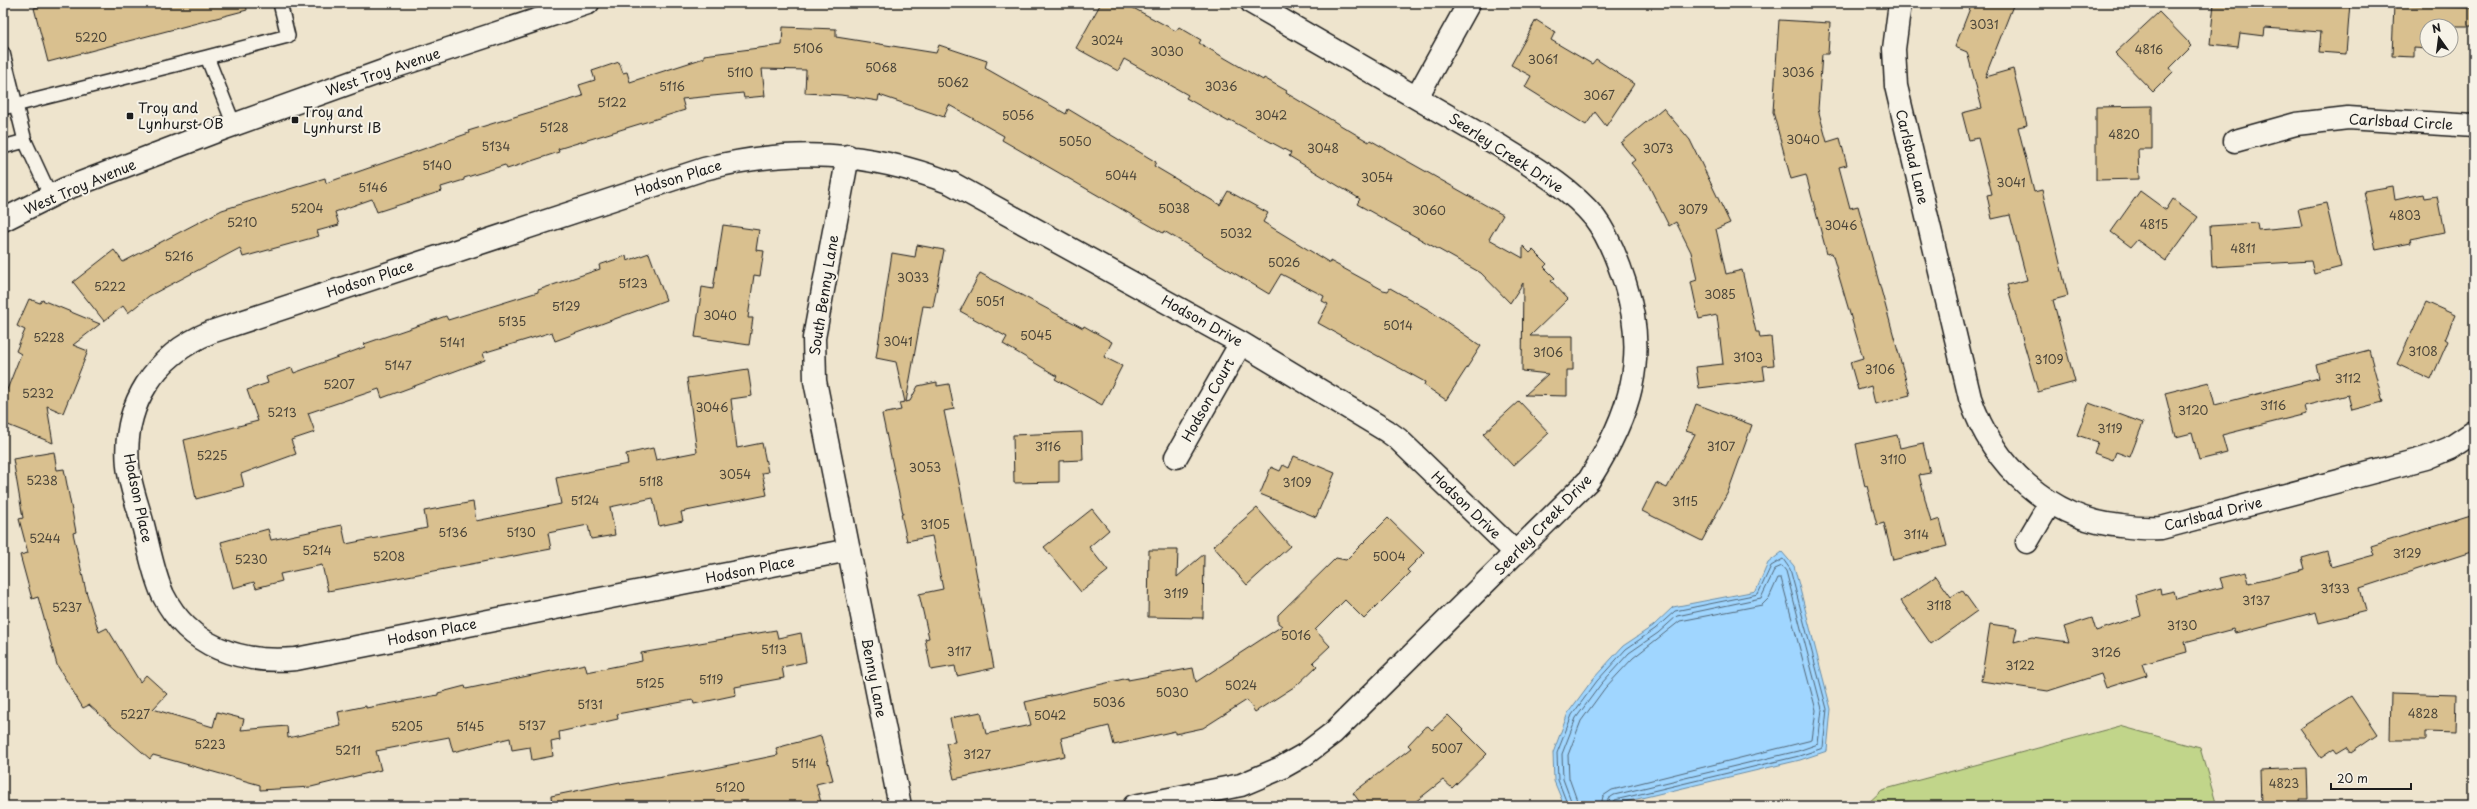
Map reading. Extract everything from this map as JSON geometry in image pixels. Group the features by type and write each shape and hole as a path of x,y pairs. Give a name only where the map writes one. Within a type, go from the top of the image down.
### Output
{"street":[{"name":"West Troy Avenue","path":"3,220 50,197 234,125 397,66 588,3"},
{"name":"Seerley Creek Drive","path":"1134,806 1241,784 1281,768 1304,755 1333,734 1589,480 1610,448 1633,387 1636,336 1632,306 1615,254 1595,218 1576,198 1540,171 1417,97 1252,3"},
{"path":"1417,97 1469,3"},
{"name":"Carlsbad Lane","path":"1900,3 1894,50 1896,86 1949,309"},
{"name":"Carlsbad Circle","path":"2235,141 2296,124 2348,118 2474,126"},
{"name":"Hodson Place","path":"848,156 831,154 776,155 739,160 704,168 211,332 178,350 155,371 133,411 127,450 130,478 155,575 168,603 197,635 227,653 249,659 296,659 849,550"},
{"name":"Hodson Drive","path":"848,156 906,167 951,183 1241,343 1398,439 1516,553"},
{"name":"South Benny Lane","path":"848,156 813,352 816,389 849,550"},
{"name":"Carlsbad Drive","path":"1949,309 1970,398 1984,433 1997,454 2014,473 2050,503 2064,510 2102,524 2141,528 2161,528 2426,458 2450,448 2474,432"},
{"name":"Hodson Court","path":"1176,457 1241,343"},
{"path":"2027,542 2050,503"},
{"name":"Benny Lane","path":"849,550 900,806"}],"lane":[{"path":"3,108 288,36 280,3"},
{"path":"3,53 5,72 16,105 25,141 50,197"},
{"path":"207,57 234,125"},
{"path":"3,147 25,141"}],"green space":[{"path":"2120,726 2200,748 2217,806 1865,806 1882,790"}],"water":[{"path":"1782,552 1794,566 1831,709 1827,751 1800,760 1608,806 1564,805 1554,781 1553,753 1568,713 1593,679 1623,646 1653,626 1673,607 1756,591 1768,563"}],"building":[{"path":"56,3 246,3 247,10 48,62 34,8"},
{"path":"1101,3 1124,3 1176,31 1179,27 1201,40 1199,43 1263,80 1264,78 1287,91 1286,93 1369,142 1370,140 1503,215 1489,239 1523,258 1523,246 1530,253 1533,250 1547,264 1544,267 1555,278 1551,281 1568,299 1530,336 1573,336 1573,370 1567,370 1567,396 1525,395 1548,374 1522,371 1523,283 1510,303 1481,273 1357,204 1360,199 1289,156 1291,153 1230,120 1229,122 1186,98 1188,95 1124,59 1118,71 1076,48"},
{"path":"1972,3 2014,3 1985,77 2013,69 2027,125 2018,127 2034,192 2042,190 2068,296 2053,300 2075,382 2038,392 2007,285 2027,280 2010,215 1992,219 1987,195 1992,194 1978,138 1969,140 1962,113 1982,108 1967,52 1955,47"},
{"path":"2214,3 2350,3 2346,54 2319,52 2321,32 2265,28 2264,36 2240,33 2238,47 2210,44"},
{"path":"2394,4 2474,8 2474,26 2459,26 2459,18 2419,18 2419,48 2414,48 2414,57 2392,56"},
{"path":"2159,12 2192,46 2170,68 2173,72 2153,92 2115,53"},
{"path":"1536,20 1555,32 1551,40 1592,64 1596,59 1634,84 1606,126 1595,112 1586,125 1525,87 1531,76 1511,65"},
{"path":"1779,20 1830,23 1828,54 1822,54 1818,109 1827,142 1840,138 1847,165 1839,167 1850,208 1858,206 1910,395 1875,404 1871,386 1858,390 1850,362 1863,358 1832,253 1827,254 1806,175 1791,179 1773,112"},
{"path":"783,27 836,29 836,37 936,53 939,45 987,61 985,68 1066,114 1068,109 1156,162 1154,166 1220,205 1228,191 1268,213 1263,222 1330,263 1330,261 1383,290 1388,291 1390,288 1429,310 1481,346 1446,400 1424,385 1425,382 1318,323 1328,304 1322,301 1324,296 1281,274 1269,294 1164,231 1163,233 1002,140 1004,136 949,105 944,117 879,95 878,101 841,95 805,93 806,70 762,69 765,96 744,98 743,93 682,99 685,110 558,149 559,152 507,169 505,165 464,178 464,180 441,187 442,191 377,212 372,199 335,212 339,225 317,231 319,236 243,257 240,248 149,296 128,313 123,306 104,321 73,282 114,250 123,262 222,210 325,178 326,183 469,133 468,131 583,96 579,85 595,80 592,71 619,62 623,73 627,72 630,82 704,58 704,55 782,45"},
{"path":"2152,106 2152,149 2138,149 2139,179 2096,180 2096,107"},
{"path":"1663,108 1690,140 1730,223 1716,229 1726,274 1742,270 1756,332 1759,332 1760,338 1771,337 1774,365 1763,366 1765,380 1699,388 1696,367 1723,364 1717,315 1699,319 1691,282 1697,280 1691,252 1676,222 1669,226 1648,184 1631,163 1635,160 1621,143"},
{"path":"2393,186 2395,200 2423,194 2424,198 2437,196 2444,232 2410,239 2411,243 2376,250 2364,191"},
{"path":"2140,191 2166,210 2173,199 2198,217 2166,261 2137,240 2131,247 2111,232"},
{"path":"2326,203 2341,267 2314,274 2311,261 2212,267 2210,226 2257,223 2258,230 2302,226 2298,209"},
{"path":"723,225 759,230 756,250 764,251 760,276 754,275 748,318 753,318 749,345 695,337 702,287 713,289"},
{"path":"917,245 944,250 933,307 923,306 906,402 910,401 918,386 937,382 937,386 949,384 954,409 944,411 961,492 994,668 957,676 955,666 931,670 925,639 929,638 919,594 943,589 932,536 907,541 901,514 903,514 882,414 901,410 899,403 905,402 896,362 876,358 892,253 915,257"},
{"path":"649,253 666,300 555,341 552,332 483,353 485,360 382,398 379,389 308,413 315,432 291,440 296,454 241,474 244,486 196,499 184,440 258,421 247,390 268,383 266,377 292,368 294,373 365,347 364,344 446,316 448,320 538,292 538,290 600,269 599,265 626,256 627,261"},
{"path":"980,273 1083,328 1084,326 1112,342 1104,357 1122,366 1102,405 1055,379 1057,376 1003,344 1007,337 960,311"},
{"path":"29,299 40,303 42,300 100,324 73,345 88,351 63,413 47,406 53,443 3,423 3,400 21,354 16,351 25,330 17,326"},
{"path":"2426,302 2455,315 2445,339 2448,341 2431,380 2397,364"},
{"path":"2369,350 2383,402 2352,410 2348,395 2304,406 2306,414 2222,435 2227,453 2199,460 2192,433 2176,437 2165,393 2209,382 2215,405 2319,378 2316,364"},
{"path":"748,369 752,396 731,399 737,448 762,443 768,472 762,473 767,495 681,512 683,521 659,526 653,498 610,507 615,535 591,539 588,525 548,533 551,549 328,591 322,565 280,574 282,581 256,588 254,582 233,588 221,542 268,529 271,540 342,525 346,544 427,528 424,511 473,502 476,521 561,504 556,478 628,464 626,454 653,448 656,460 697,452 687,378"},
{"path":"1519,401 1549,433 1513,466 1483,434"},
{"path":"2089,403 2143,423 2130,457 2116,452 2113,460 2094,453 2098,442 2077,435"},
{"path":"1696,404 1752,425 1728,492 1702,541 1642,511 1656,483 1667,488 1695,434 1686,431"},
{"path":"1082,432 1083,460 1059,461 1059,482 1014,483 1013,435"},
{"path":"1897,435 1900,448 1923,443 1930,473 1919,475 1931,522 1940,519 1947,546 1893,560 1884,523 1877,525 1867,486 1865,487 1856,444"},
{"path":"54,452 57,470 64,469 76,532 73,533 86,591 99,632 107,628 140,682 146,675 167,694 153,709 213,727 217,712 244,719 241,730 287,726 288,738 341,726 338,712 366,706 366,708 438,695 438,693 465,686 466,689 585,664 587,672 642,661 641,653 776,630 778,638 801,633 806,662 782,667 784,678 735,687 736,695 694,704 693,700 617,714 618,719 559,732 560,740 551,742 553,756 532,760 530,747 512,750 510,738 453,752 449,737 376,751 381,770 311,787 260,790 260,785 153,755 150,759 89,705 83,708 57,665 38,597 32,599 20,555 28,553 19,519 23,518 13,459"},
{"path":"1294,456 1335,473 1316,517 1260,494 1271,467 1280,471 1283,465 1289,468"},
{"path":"1257,508 1290,546 1247,585 1213,546"},
{"path":"1092,509 1109,530 1089,547 1108,571 1081,592 1044,547"},
{"path":"2474,514 2474,551 2360,588 2366,611 2319,623 2316,612 2235,633 2233,629 2185,642 2187,652 2143,664 2147,675 2106,688 2101,674 2048,691 1981,681 1990,624 2017,628 2014,642 2032,637 2069,642 2064,627 2092,618 2096,631 2141,616 2136,595 2160,588 2161,594 2174,591 2176,599 2223,587 2220,578 2246,572 2249,583 2305,569 2302,558 2327,551 2331,567 2374,555 2371,546"},
{"path":"1388,518 1424,553 1407,570 1410,573 1364,619 1345,600 1315,630 1330,646 1313,662 1317,666 1297,685 1255,712 1247,700 1203,728 1175,734 1175,731 1114,745 1109,726 1061,738 1065,756 954,779 946,743 955,742 950,718 981,712 986,734 1031,725 1025,702 1128,678 1128,680 1193,668 1196,682 1282,626 1278,623 1278,615 1336,558 1346,560"},
{"path":"1149,550 1178,550 1177,577 1204,554 1203,618 1148,617"},
{"path":"1936,576 1951,597 1962,590 1977,611 1931,644 1901,601"},
{"path":"2391,693 2456,695 2455,733 2426,732 2426,740 2390,740"},
{"path":"2351,696 2377,735 2351,753 2347,747 2337,753 2334,749 2321,758 2300,728"},
{"path":"1448,715 1487,754 1452,788 1443,780 1410,806 1363,806 1353,793 1411,748 1408,745 1424,728 1428,726 1432,730"},
{"path":"821,736 833,780 816,784 822,806 552,806 551,796 620,782 621,784 710,769 778,755 776,748"},
{"path":"2307,768 2308,799 2299,799 2300,806 2261,806 2260,770"}],"place":[{"name":"Troy and Lynhurst OB","path":"130,116"},
{"name":"Troy and Lynhurst IB","path":"295,120"}]}
